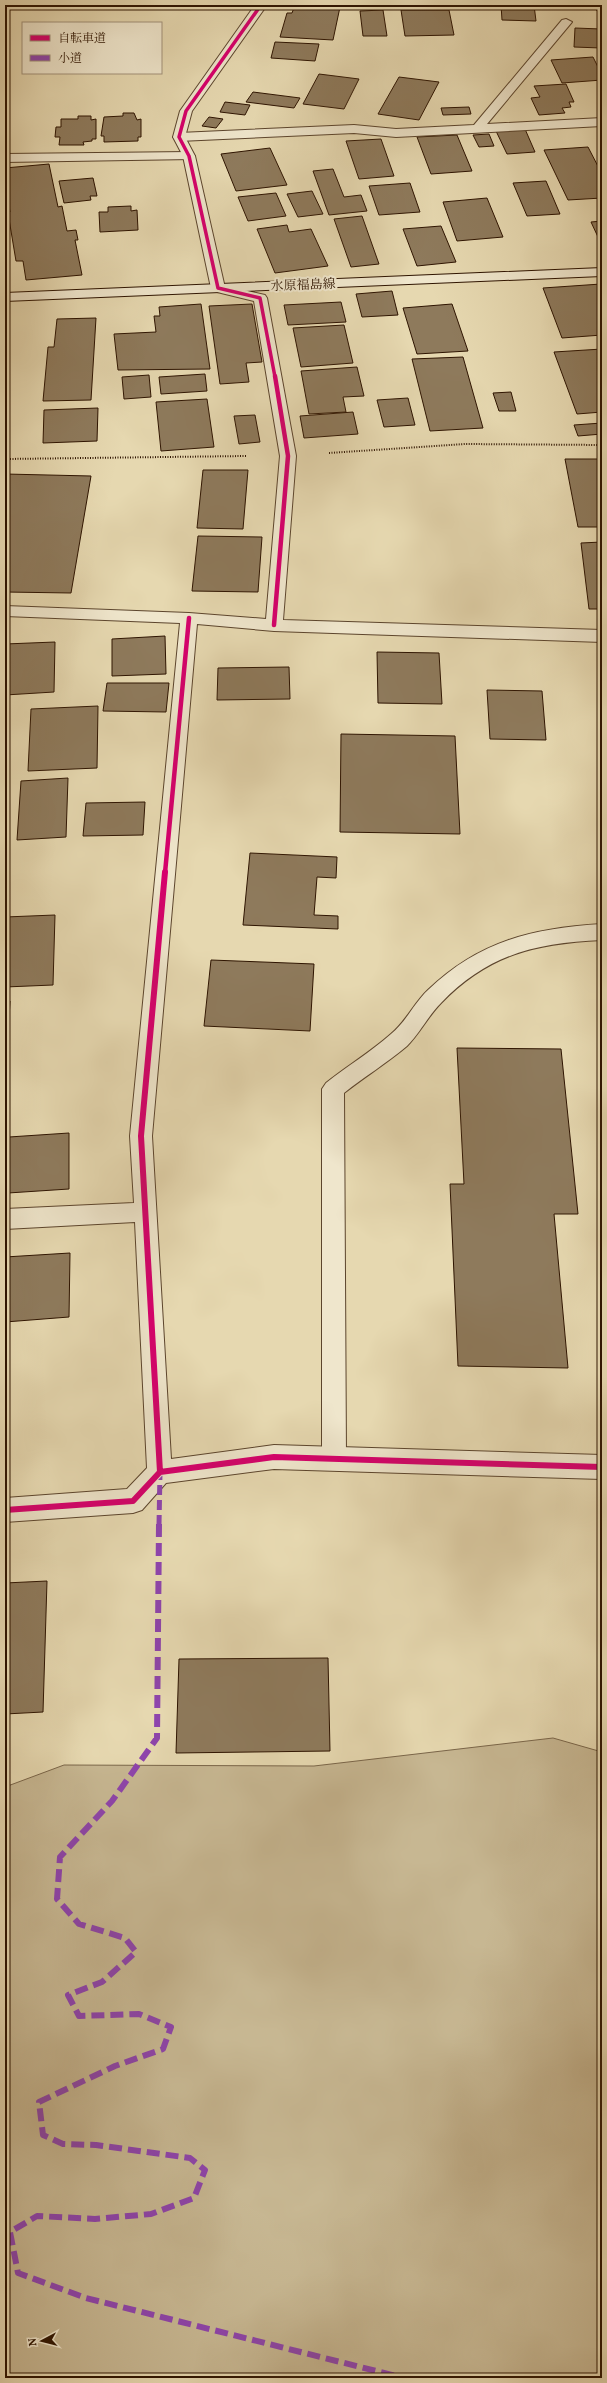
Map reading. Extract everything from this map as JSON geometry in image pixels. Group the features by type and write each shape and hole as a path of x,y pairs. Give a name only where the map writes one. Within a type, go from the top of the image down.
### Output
{"street":[{"path":"261,5 186,111 179,137 189,156 218,288 260,298 288,456 274,625"},
{"path":"479,127 500,99 545,52 566,22"},
{"path":"179,137 354,129 396,133 479,127 602,122"},
{"path":"5,158 189,156"},
{"name":"水原福島線","path":"5,297 602,272"},
{"path":"5,611 189,618 274,625 602,636"},
{"path":"160,1472 141,1136 189,618"},
{"path":"334,1458 333,1088 400,1039 434,997 466,969 489,955 536,937 564,933 602,932"},
{"path":"5,1219 146,1212"},
{"path":"5,1510 133,1501 160,1472 274,1457 602,1467"}],"shaded area":[{"path":"553,1738 602,1752 602,2378 5,2378 5,1787 64,1765 314,1766"}],"building":[{"path":"295,5 340,7 333,40 280,37 287,13 292,13"},
{"path":"501,5 534,5 536,21 502,20"},
{"path":"594,5 602,5 602,20"},
{"path":"383,10 387,36 363,36 360,11"},
{"path":"401,10 449,10 454,35 405,36"},
{"path":"575,28 601,29 601,48 574,47"},
{"path":"275,42 319,44 315,61 271,58"},
{"path":"593,57 602,75 602,80 562,83 551,60"},
{"path":"319,74 359,79 344,109 303,104"},
{"path":"399,77 439,82 419,120 378,114"},
{"path":"566,84 574,102 569,102 571,107 562,108 565,113 539,115 531,98 540,97 534,86"},
{"path":"253,92 300,98 294,108 246,102"},
{"path":"225,102 250,105 245,115 220,112"},
{"path":"469,107 471,114 443,115 441,108"},
{"path":"123,113 134,113 137,120 141,119 141,137 138,137 138,141 104,142 104,136 101,136 104,117 123,116"},
{"path":"78,116 91,116 91,120 96,119 96,139 83,142 84,145 59,145 60,137 55,137 56,127 61,127 61,119 78,119"},
{"path":"209,117 223,119 216,128 202,126"},
{"path":"525,129 535,152 507,154 496,131"},
{"path":"489,134 494,146 479,147 473,135"},
{"path":"457,135 472,171 431,174 417,137"},
{"path":"381,139 394,176 359,179 346,141"},
{"path":"588,147 602,174 602,198 568,200 544,150"},
{"path":"270,148 287,185 236,191 221,154"},
{"path":"49,164 58,207 62,206 67,231 76,230 78,240 75,240 82,275 26,280 23,261 16,261 8,213 10,212 5,183 5,168"},
{"path":"333,169 344,197 361,195 367,211 329,215 313,171"},
{"path":"93,178 97,196 90,196 91,200 64,203 59,181"},
{"path":"546,181 560,214 527,216 513,183"},
{"path":"410,183 420,212 379,215 369,186"},
{"path":"312,191 323,214 298,217 287,194"},
{"path":"276,193 286,216 248,221 238,197"},
{"path":"487,198 503,237 457,241 443,202"},
{"path":"131,206 131,211 137,210 138,230 100,232 99,212 108,212 108,207"},
{"path":"362,216 379,264 351,267 334,219"},
{"path":"602,221 602,237 598,237 591,222"},
{"path":"287,225 289,232 311,229 328,266 275,273 257,229"},
{"path":"441,226 456,262 417,266 403,229"},
{"path":"601,284 602,335 562,338 543,288"},
{"path":"392,291 398,315 362,317 356,294"},
{"path":"341,302 346,322 288,325 284,305"},
{"path":"201,304 210,369 118,370 114,334 156,332 154,316 160,316 159,307"},
{"path":"252,304 262,362 246,363 249,382 220,384 209,306"},
{"path":"452,304 468,351 417,354 403,308"},
{"path":"96,318 91,400 43,401 48,347 54,347 57,319"},
{"path":"344,325 353,363 301,367 293,328"},
{"path":"602,349 602,412 577,414 554,352"},
{"path":"463,357 483,428 430,431 412,359"},
{"path":"357,367 364,396 343,397 346,412 309,414 301,371"},
{"path":"205,374 207,391 161,394 159,377"},
{"path":"149,375 151,397 124,399 122,377"},
{"path":"511,392 516,411 499,411 493,393"},
{"path":"408,398 415,425 384,427 377,400"},
{"path":"207,399 214,447 161,451 156,402"},
{"path":"98,408 97,441 43,443 44,410"},
{"path":"353,412 358,434 304,438 300,416"},
{"path":"255,415 260,442 239,444 234,416"},
{"path":"602,423 602,434 578,436 574,425"},
{"path":"565,459 602,459 602,527 578,527"},
{"path":"203,470 248,470 243,529 197,528"},
{"path":"5,474 91,476 71,593 5,592"},
{"path":"198,536 262,537 258,592 192,591"},
{"path":"602,542 602,609 589,609 581,543"},
{"path":"165,636 166,674 112,676 112,639"},
{"path":"55,642 54,692 5,695 5,644"},
{"path":"377,652 439,653 442,704 378,703"},
{"path":"289,667 290,699 217,700 218,668"},
{"path":"107,683 169,683 166,712 103,711"},
{"path":"487,690 542,691 546,740 490,739"},
{"path":"98,706 97,768 28,771 31,709"},
{"path":"341,734 455,736 460,834 340,832"},
{"path":"68,778 66,837 17,840 21,781"},
{"path":"145,802 143,835 83,836 86,803"},
{"path":"250,853 337,857 336,878 317,877 314,915 338,916 338,929 243,925"},
{"path":"55,915 53,985 5,987 5,917"},
{"path":"211,960 314,964 310,1031 204,1026"},
{"path":"10,1001 5,1090 5,1002"},
{"path":"457,1048 561,1049 578,1214 554,1214 568,1368 458,1366 450,1184 464,1184"},
{"path":"69,1133 69,1189 8,1193 9,1137"},
{"path":"70,1253 69,1317 5,1322 5,1257"},
{"path":"47,1581 43,1712 5,1714 5,1583"},
{"path":"328,1658 330,1751 176,1753 179,1659"}],"marked path":[{"path":"160,1472 157,1738 112,1801 60,1857 57,1899 79,1924 125,1938 136,1952 102,1982 68,1995 79,2016 139,2014 171,2027 163,2049 115,2066 39,2102 43,2135 63,2144 96,2145 190,2158 205,2170 194,2198 151,2214 95,2219 37,2216 10,2232 18,2273 86,2298 404,2378"}],"cycle path":[{"path":"261,5 186,111 179,137 189,156 218,288 260,298 265,317 288,456 274,625"},
{"path":"160,1472 141,1136 189,618"},
{"path":"5,1510 133,1501 160,1472 274,1457 602,1467"}]}
